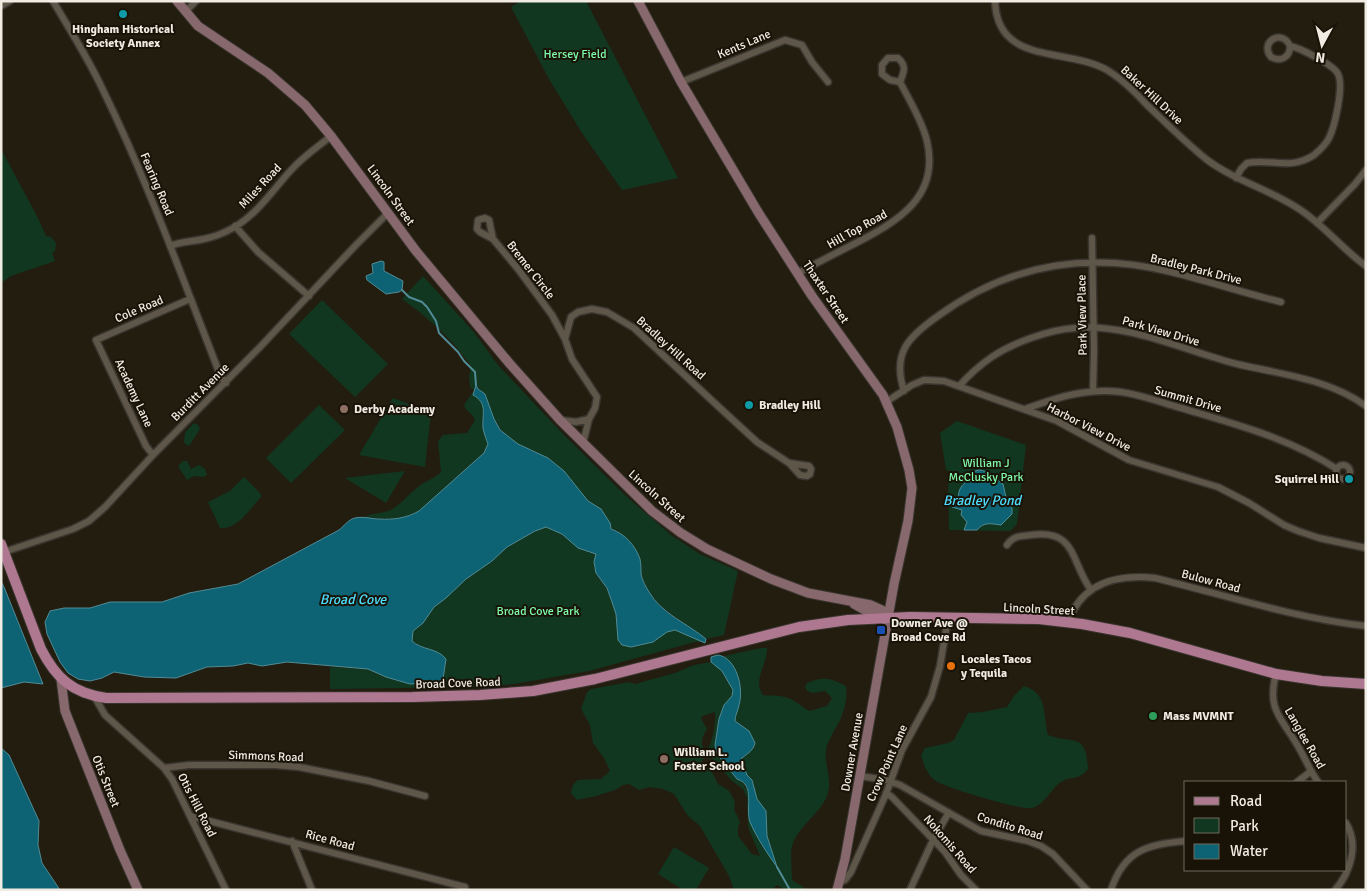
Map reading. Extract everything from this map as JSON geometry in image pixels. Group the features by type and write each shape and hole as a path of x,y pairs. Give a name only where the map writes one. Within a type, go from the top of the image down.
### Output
{"main road":[{"name":"Broad Cove Road","path":"3,548 41,648 49,663 62,679 73,688 94,696 106,698 236,696 413,697 480,696 524,692 554,688 603,677 799,627 848,620 888,618"},
{"name":"Lincoln Street","path":"888,618 1038,619 1068,622 1130,633 1276,674 1322,681 1366,684"}],"street":[{"path":"1,6 10,1"},
{"name":"Fearing Road","path":"53,1 102,86 149,191 221,377 226,383"},
{"name":"Lincoln Street","path":"177,1 198,26 280,83 305,105 332,136 388,213 455,299 560,420 652,511 693,541 720,556 789,586 808,592 871,605 882,610 888,618"},
{"path":"185,12 196,1"},
{"name":"Thaxter Street","path":"638,1 681,82 758,212 798,273 874,381 886,402 904,452 912,488 908,521 888,618"},
{"name":"Baker Hill Drive","path":"995,1 996,15 1000,28 1014,42 1038,51 1084,61 1108,70 1128,86 1186,143 1217,167 1291,204 1317,223 1366,266"},
{"name":"Kents Lane","path":"681,82 785,40 802,45 812,62 828,82"},
{"path":"1236,178 1247,163 1288,164 1307,158 1323,147 1332,132 1340,83 1337,72 1329,65 1298,48 1290,46"},
{"name":"Hill Top Road","path":"798,273 884,228 904,214 917,198 927,176 929,151 924,129 900,82"},
{"name":"Miles Road","path":"170,246 181,241 213,237 235,226 267,199 294,167 332,136"},
{"path":"1317,223 1366,170"},
{"name":"Burditt Avenue","path":"3,548 73,529 89,521 111,502 153,456 226,383 388,213"},
{"path":"235,226 258,252 309,296"},
{"name":"Park View Place","path":"1092,238 1093,391"},
{"name":"Bremer Circle","path":"493,239 518,268 552,315 565,339"},
{"name":"Bradley Park Drive","path":"904,391 899,369 902,353 916,333 950,306 992,284 1022,272 1057,264 1092,263 1126,265 1171,272 1281,302"},
{"name":"Cole Road","path":"96,340 190,299"},
{"name":"Bradley Hill Road","path":"571,317 585,310 601,310 616,316 630,325 748,433 789,463"},
{"name":"Bremer Circle","path":"552,315 567,321 571,317"},
{"path":"571,317 565,339 572,359 597,397 596,408 589,419 583,443"},
{"name":"Park View Drive","path":"959,386 985,360 1011,346 1039,335 1057,331 1093,328 1132,334 1336,389 1366,406"},
{"name":"Academy Lane","path":"96,340 146,446 153,456"},
{"name":"Harbor View Drive","path":"886,402 912,385 932,379 944,381 1057,421 1129,460 1218,487 1298,531 1319,538 1366,548"},
{"name":"Summit Drive","path":"1026,409 1066,394 1093,391 1120,393 1154,400 1245,427 1291,444 1337,469"},
{"path":"560,420 576,422 589,419"},
{"path":"1007,545 1010,540 1016,537 1046,534 1058,536 1067,544 1091,590"},
{"name":"Bulow Road","path":"1068,622 1076,604 1091,590 1112,581 1135,576 1155,578 1283,612 1366,626"},
{"name":"Downer Avenue","path":"838,886 888,618"},
{"name":"Crow Point Lane","path":"838,886 851,872 907,740 928,705 934,690 948,618"},
{"name":"Langlee Road","path":"1276,674 1272,695 1275,709 1282,724 1299,749 1310,772 1317,781"},
{"name":"Otis Street","path":"62,679 65,711 120,850 138,890"},
{"name":"Otis Hill Road","path":"94,696 105,715 164,768 172,779 226,890"},
{"name":"Simmons Road","path":"164,768 189,765 275,765 299,767 369,781 424,796"},
{"path":"1297,781 1310,772"},
{"name":"Condito Road","path":"860,776 890,781 908,789 948,814 981,831 1028,841 1040,846 1054,854 1087,890"},
{"name":"Nokomis Road","path":"886,793 945,852 961,875 976,890"},
{"path":"910,890 933,840 948,814"},
{"name":"Rice Road","path":"190,816 465,887"},
{"path":"1347,825 1353,841 1347,868"},
{"path":"292,841 312,890"},
{"path":"1111,890 1120,870 1136,853 1158,844 1184,841"},
{"path":"1335,890 1346,871"}],"green space":[{"name":"Hersey Field","path":"521,1 586,1 678,178 622,190 582,133 549,79 511,7"},
{"path":"1,149 46,236 51,237 56,243 55,251 52,253 55,261 11,276 1,283"},
{"path":"423,276 473,331 498,365 564,435 627,497 671,535 700,554 738,571 724,635 706,639 662,607 650,594 641,576 641,567 618,531 611,529 601,509 588,501 564,471 548,458 518,444 500,430 485,394 476,386 474,390 470,387 471,366 464,356 439,329 402,299"},
{"path":"322,300 388,364 355,397 289,334"},
{"path":"473,392 483,403 483,429 488,444 484,453 419,511 406,516 392,518 365,517 391,510 421,485 441,472 438,441 443,435 467,433 475,420 464,405"},
{"path":"393,398 431,412 425,467 359,455"},
{"path":"319,405 345,430 291,483 266,458"},
{"name":"William J McClusky Park","path":"957,421 1026,445 1017,524 1010,531 949,530 948,470 946,470 940,433"},
{"path":"194,423 200,429 189,446 184,443 185,432"},
{"path":"183,461 187,461 191,469 199,465 205,469 207,475 204,477 194,476 187,480 178,466"},
{"path":"405,471 386,503 345,478"},
{"path":"244,477 261,494 261,497 238,522 226,528 220,528 208,502 230,491"},
{"name":"Broad Cove Park","path":"546,527 562,534 578,548 596,554 596,573 607,589 616,614 618,640 653,642 667,632 675,630 702,642 695,642 589,671 514,684 478,687 330,689 330,667 368,669 410,684 429,683 444,675 445,658 412,641 413,631 423,623 434,607 466,579 492,561 507,547"},
{"path":"767,648 759,683 763,695 788,698 809,711 827,706 832,698 825,691 813,693 807,691 805,687 807,683 818,679 827,679 846,686 846,703 843,714 828,742 826,750 829,791 819,809 799,832 792,846 792,880 808,890 786,890 777,885 774,890 734,890 729,876 700,826 688,816 674,794 663,789 650,787 639,790 629,784 596,796 577,800 571,793 573,785 578,780 601,779 610,771 604,758 593,743 590,725 581,709 587,692 591,689 629,682 635,684 675,673 694,665 711,662 722,671 733,690 732,696 724,705 719,719 715,745 717,754 737,779 741,780 749,793 749,818 776,866 767,836 766,811 757,799 752,780 747,775 741,760 754,748 744,727 738,725 735,721 740,699 728,659 724,656","holes":["715,712 712,738 706,751 702,746 702,741 707,729 701,718","705,758 713,759 732,781 743,789 747,798 748,827 760,856 752,854 738,836 740,822 734,809 735,802 728,790 718,784 712,772 702,762"]},
{"path":"1024,686 1032,689 1041,699 1048,735 1077,741 1085,749 1088,769 1081,776 1061,782 1037,806 1026,808 954,789 936,781 930,776 921,755 925,748 954,740 968,713 1007,707"},
{"path":"674,847 709,868 696,890 683,890 658,874"}],"water":[{"path":"384,262 384,271 403,281 402,290 399,292 386,294 367,280 366,276 373,273 372,264"},
{"name":"Broad Cove","path":"476,385 485,394 500,430 518,444 548,458 564,471 588,501 601,509 610,523 611,529 625,537 635,549 640,559 642,579 654,599 660,606 706,639 705,643 675,630 667,632 653,642 631,647 622,645 618,640 616,614 607,588 596,573 594,562 596,554 578,548 562,534 546,527 507,547 492,561 466,579 434,607 423,623 413,631 412,641 443,655 446,659 443,679 439,682 410,684 368,669 287,662 262,666 248,663 233,666 207,667 176,678 144,677 114,672 90,681 78,679 68,673 60,662 47,634 45,622 50,611 64,608 90,608 110,602 162,602 189,593 238,584 339,530 353,519 361,517 395,519 419,511 484,453 488,444 483,428 482,405 478,398 473,395"},
{"name":"Bradley Pond","path":"979,470 989,473 1003,484 1007,502 1012,508 1012,514 1001,525 988,524 982,525 977,530 964,530 967,522 961,515 962,510 952,507 952,504 958,499 962,486 975,471"},
{"path":"1,581 43,684 24,682 1,688"},
{"path":"718,655 725,657 730,662 738,675 741,691 735,721 749,731 755,743 752,750 741,760 747,775 752,780 757,799 766,811 767,836 777,867 762,845 750,822 749,797 746,786 737,779 717,754 715,745 719,719 724,705 732,696 733,690 722,671 711,662 711,657"},
{"path":"1,748 9,755 39,821 38,845 42,863 60,890 1,890"}],"waterway":[{"path":"402,290 409,297 422,302 427,307 436,321 439,333 475,372 476,385"},
{"path":"777,867 790,890"}],"place":[{"name":"Hingham Historical Society Annex","path":"123,14"},
{"name":"Bradley Hill","path":"749,405"},
{"name":"Derby Academy","path":"344,409"},
{"name":"Squirrel Hill","path":"1349,479"},
{"name":"Downer Ave @ Broad Cove Rd","path":"881,630"},
{"name":"Locales Tacos y Tequila","path":"951,666"},
{"name":"Mass MVMNT","path":"1153,716"},
{"name":"William L. Foster School","path":"664,759"}]}
